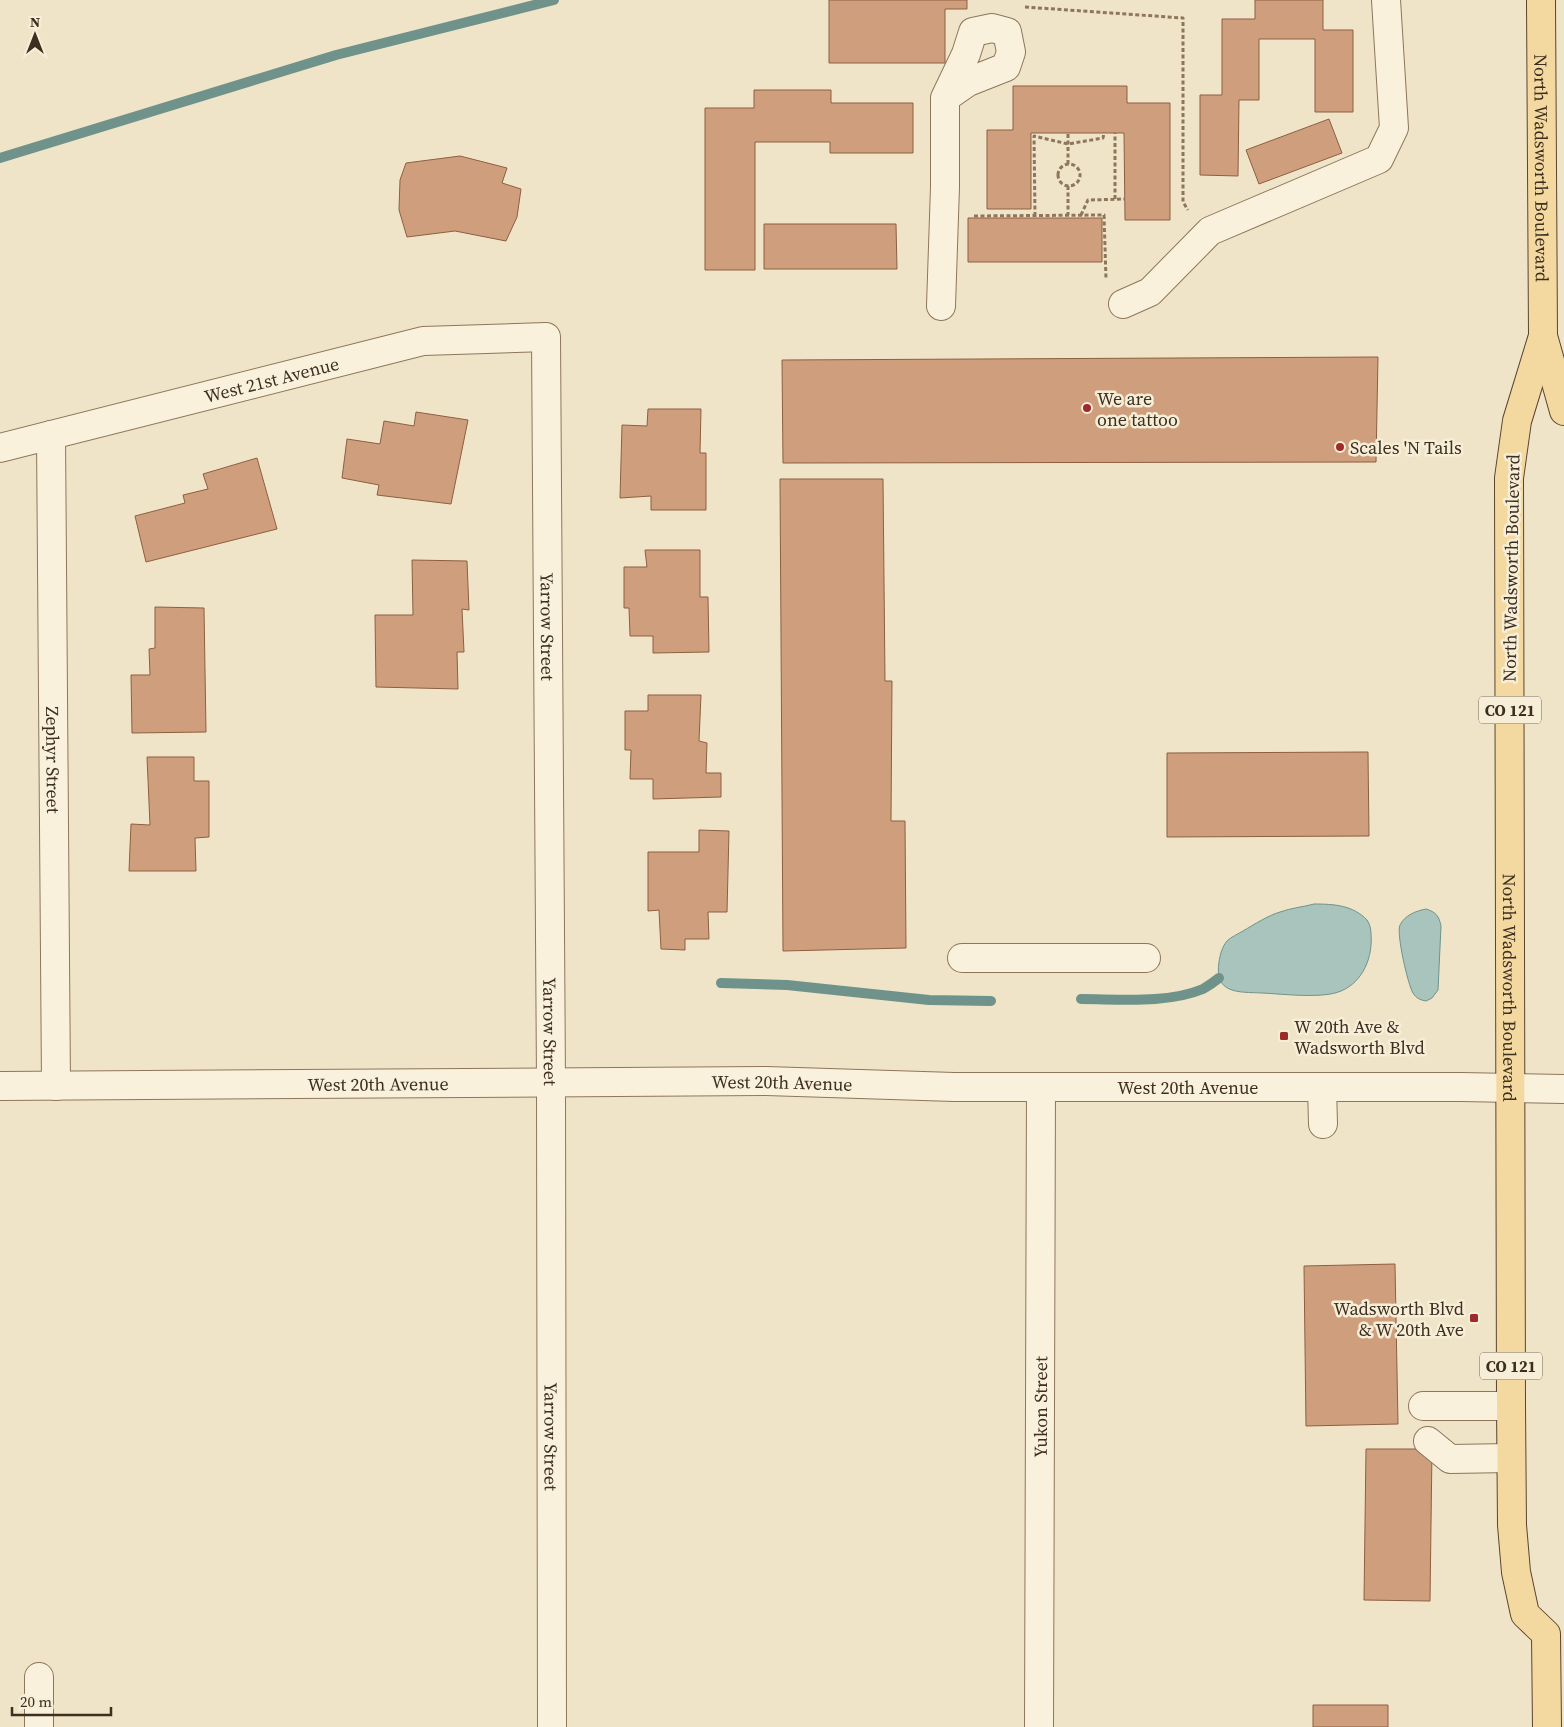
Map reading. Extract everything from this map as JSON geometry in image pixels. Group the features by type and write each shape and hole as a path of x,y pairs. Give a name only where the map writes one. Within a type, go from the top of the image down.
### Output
{"main road":[{"name":"North Wadsworth Boulevard","path":"1541,0 1543,336 1564,411"},
{"name":"North Wadsworth Boulevard","path":"1543,336 1517,421 1509,478 1511,1458 1512,1525 1518,1580 1525,1614 1555,1628 1547,1727"}],"street":[{"path":"1114,295 1150,292 1210,230 1379,159 1394,128 1386,0"},
{"path":"941,306 946,98"},
{"name":"West 21st Avenue","path":"0,448 423,341 546,337"},
{"name":"Yarrow Street","path":"546,337 551,1082 552,1727"},
{"name":"Zephyr Street","path":"51,435 56,1086"},
{"path":"962,958 1146,958"},
{"name":"West 20th Avenue","path":"0,1086 766,1081 954,1087 1564,1089"},
{"name":"Yukon Street","path":"1039,1727 1041,1087"},
{"path":"1322,1087 1323,1124"},
{"path":"1423,1406 1511,1406"},
{"path":"1428,1441 1450,1459 1511,1458"},
{"path":"39,1677 39,1727"}],"path":[{"path":"1019,6 1064,11 1183,18 1183,202 1191,216"},
{"path":"1031,132 1034,136 1035,216"},
{"path":"1068,132 1068,164"},
{"path":"1034,136 1068,144 1103,138 1104,132"},
{"path":"1115,132 1115,199"},
{"path":"1068,164 1076,166 1080,172 1079,180 1074,185 1068,186 1060,182 1058,174 1061,168 1068,164"},
{"path":"1068,186 1068,215"},
{"path":"1081,215 1088,200 1125,199"},
{"path":"966,216 1104,215 1114,295"}],"water":[{"path":"1314,904 1349,908 1367,920 1371,932 1370,951 1365,968 1355,982 1341,991 1324,995 1244,992 1224,986 1218,972 1222,951 1227,941 1270,916 1288,909"},
{"path":"1426,909 1436,915 1441,926 1438,990 1432,998 1426,1001 1417,997 1411,988 1403,959 1399,930 1400,925 1408,916"}],"building":[{"path":"829,0 967,0 967,9 945,9 945,63 829,63"},
{"path":"1255,0 1323,0 1323,30 1353,30 1353,112 1315,112 1315,39 1259,39 1259,100 1239,100 1238,176 1200,175 1200,95 1222,95 1222,19 1255,19"},
{"path":"1013,86 1127,86 1127,103 1170,103 1170,220 1125,220 1124,133 1031,133 1031,209 987,209 987,130 1013,130"},
{"path":"754,90 831,90 831,103 913,103 913,153 830,153 830,142 755,142 755,270 705,270 705,108 754,108"},
{"path":"1329,119 1342,153 1259,184 1246,150"},
{"path":"460,156 507,168 502,183 521,189 517,217 506,241 455,231 407,237 399,210 400,180 406,163"},
{"path":"968,218 1102,218 1102,262 968,262"},
{"path":"764,224 896,224 897,269 764,269"},
{"path":"1378,357 1376,462 783,463 782,360"},
{"path":"648,409 701,409 700,453 706,453 706,510 651,510 651,496 620,498 622,425 647,426"},
{"path":"416,412 468,420 451,504 377,495 379,485 342,478 347,439 380,444 384,421 414,426"},
{"path":"257,458 277,529 146,562 135,516 185,503 183,495 208,489 203,474"},
{"path":"780,479 883,479 885,681 892,681 891,821 905,821 906,948 783,951"},
{"path":"645,550 700,550 700,597 708,597 709,652 653,653 653,636 630,636 629,608 624,608 624,567 647,567"},
{"path":"412,560 467,561 469,610 462,609 464,652 457,652 458,689 376,687 375,615 413,615"},
{"path":"155,607 204,608 206,732 132,733 131,675 150,675 149,649 155,648"},
{"path":"648,695 701,695 699,741 707,743 706,773 721,773 721,797 653,799 653,779 630,779 631,750 625,750 625,711 648,711"},
{"path":"1368,752 1369,836 1167,837 1167,753"},
{"path":"147,757 194,757 194,781 209,781 209,837 195,838 196,871 129,871 131,824 150,825"},
{"path":"699,830 729,831 727,912 708,912 709,939 685,939 685,950 661,949 659,910 648,911 648,852 699,852"},
{"path":"1395,1264 1398,1424 1306,1426 1304,1266"},
{"path":"1366,1449 1432,1449 1430,1601 1364,1600"},
{"path":"1313,1705 1388,1705 1388,1727 1313,1727"}],"waterway":[{"path":"0,158 336,55 554,0"},
{"path":"1081,999 1143,1000 1174,997 1203,989 1219,978"},
{"path":"721,983 787,985 929,1000 991,1001"}],"place":[{"name":"We are one tattoo","path":"1087,408"},
{"name":"Scales 'N Tails","path":"1340,447"},
{"name":"W 20th Ave & Wadsworth Blvd","path":"1284,1036"},
{"name":"Wadsworth Blvd & W 20th Ave","path":"1474,1318"}]}
